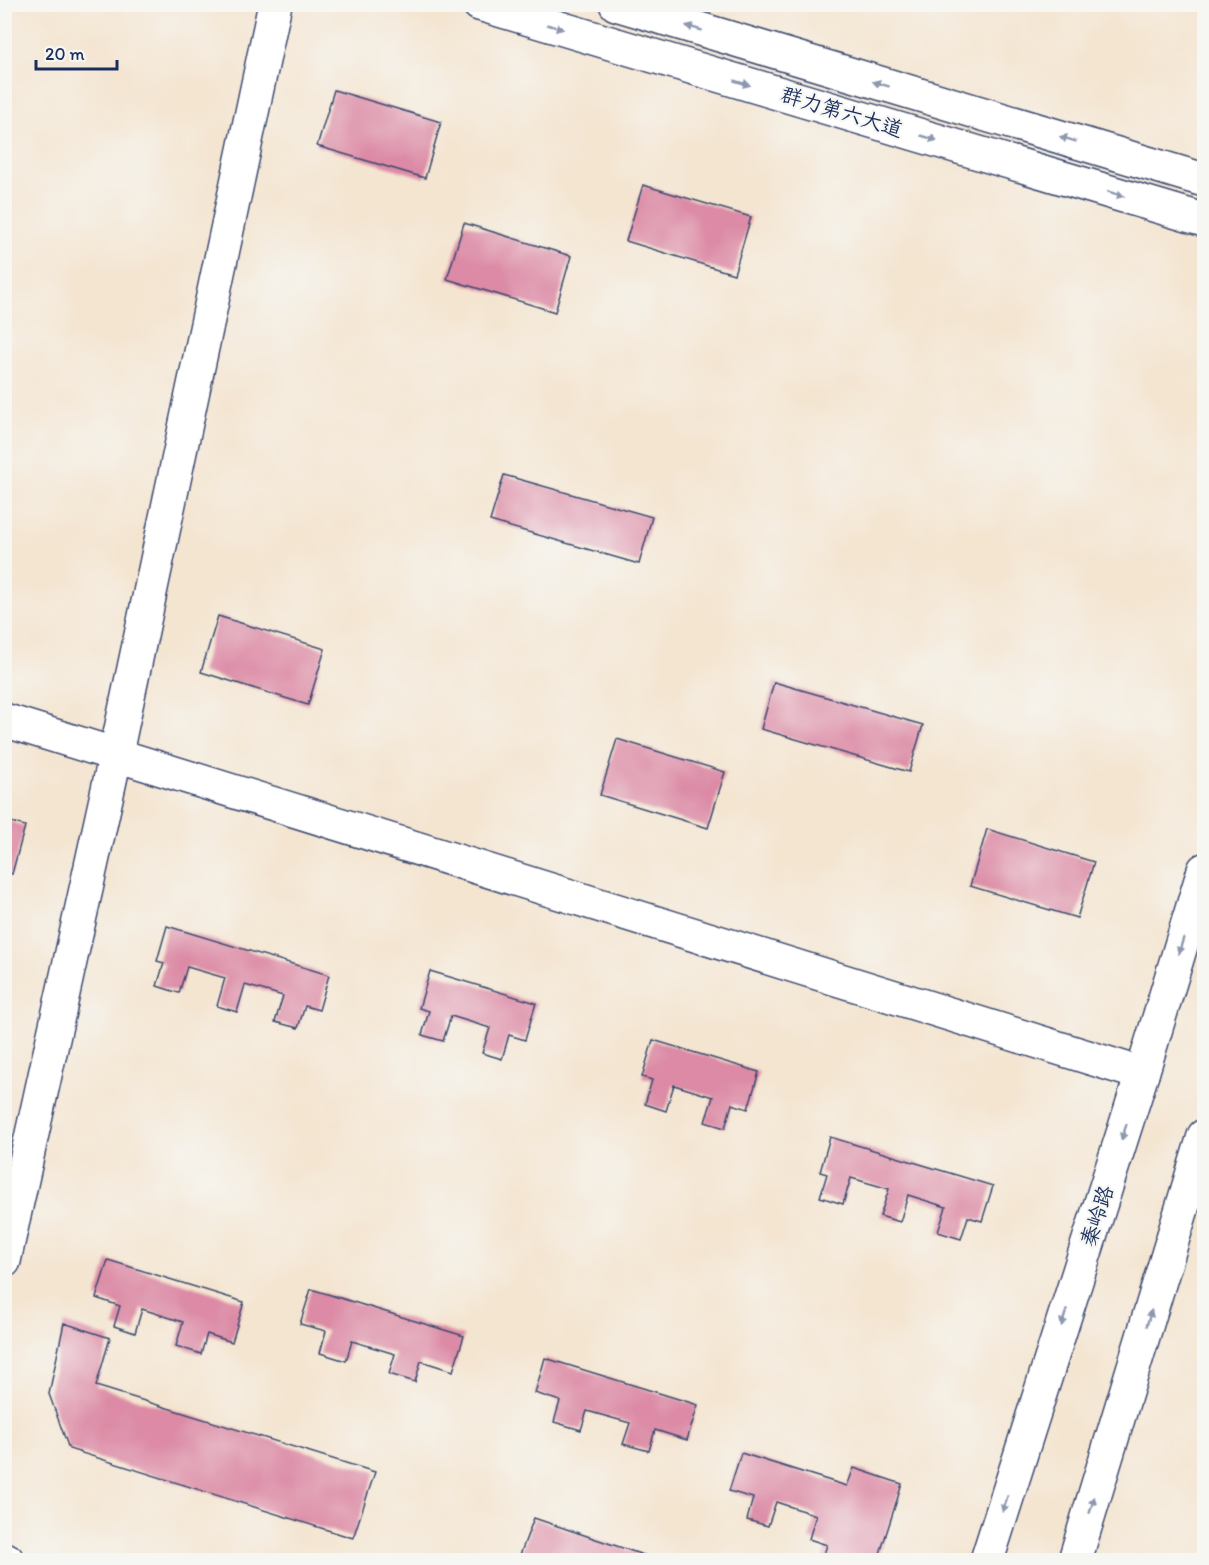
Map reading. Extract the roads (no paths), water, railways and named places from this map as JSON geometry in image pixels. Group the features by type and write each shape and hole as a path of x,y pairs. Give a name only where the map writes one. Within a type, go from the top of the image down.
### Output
{"main road":[{"path":"4,1261 116,753 275,4"},
{"name":"群力第六大道","path":"479,4 1204,220"},
{"name":"群力第六大道","path":"616,4 1204,180"},
{"path":"4,720 1142,1074"},
{"name":"秦岭路","path":"987,1560 1142,1074 1204,870"},
{"path":"1075,1560 1204,1136"}]}
